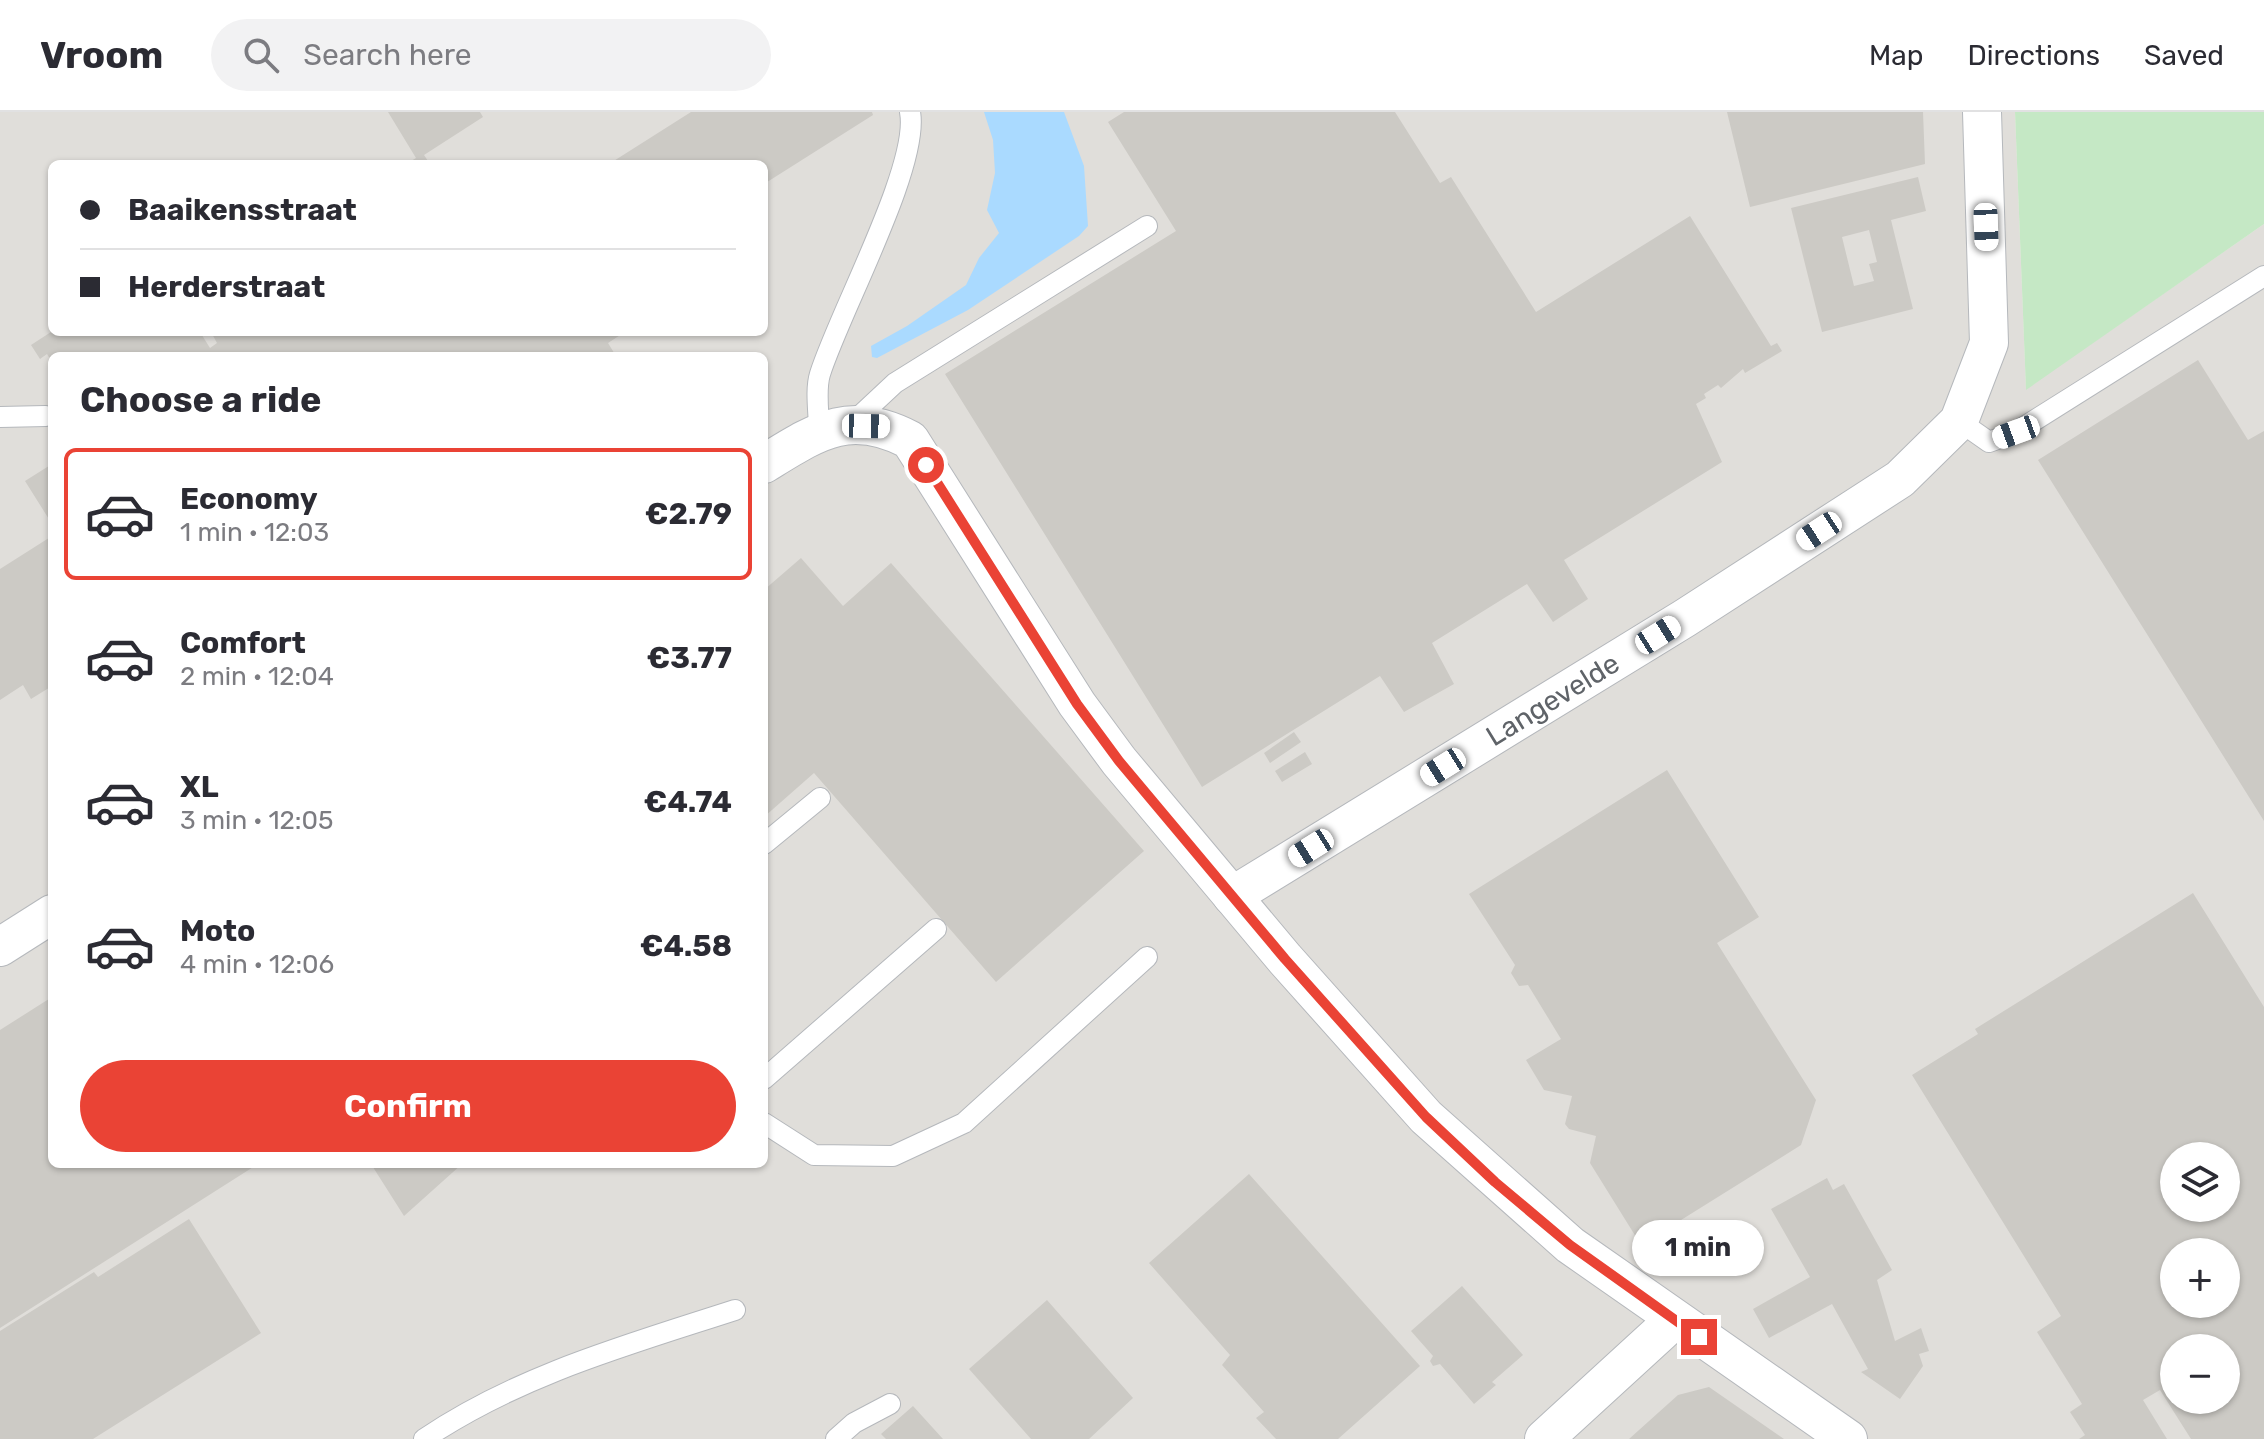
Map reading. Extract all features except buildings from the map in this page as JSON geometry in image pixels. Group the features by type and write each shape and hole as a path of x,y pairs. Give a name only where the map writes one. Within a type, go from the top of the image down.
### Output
{"street":[{"name":"Langevelde","path":"1232,896 1685,618 1900,479 1959,421 1989,343 1982,112"},
{"path":"768,462 834,428 883,426 910,440 1077,704 1119,761 1232,896 1426,1117 1570,1245 1848,1439"},
{"path":"0,947 48,917"},
{"path":"1544,1439 1674,1320"}],"lane":[{"path":"910,112 913,129 901,174 819,378 834,428 895,383 1147,226"},
{"path":"1959,421 1989,442 2016,432 2264,276"},
{"path":"0,417 46,416"},
{"path":"768,841 820,798"},
{"path":"768,1076 936,929"},
{"path":"768,1126 814,1155 893,1156 964,1123 1147,957"},
{"path":"424,1439 489,1400 553,1369 735,1310"},
{"path":"836,1439 854,1423 890,1404"}],"shaded area":[{"path":"0,112 2015,112 2026,389 2264,224 2264,1439 0,1439"}],"green space":[{"path":"2015,112 2264,112 2264,224 2026,390"}],"water":[{"path":"984,112 1064,112 1084,166 1088,226 1079,236 968,310 877,358 872,357 871,346 907,326 966,285 979,258 999,233 987,210 995,173 993,140"}],"route":[{"path":"926,465 1077,704 1119,761 1285,959 1426,1117 1495,1182 1570,1245 1699,1337"}]}
